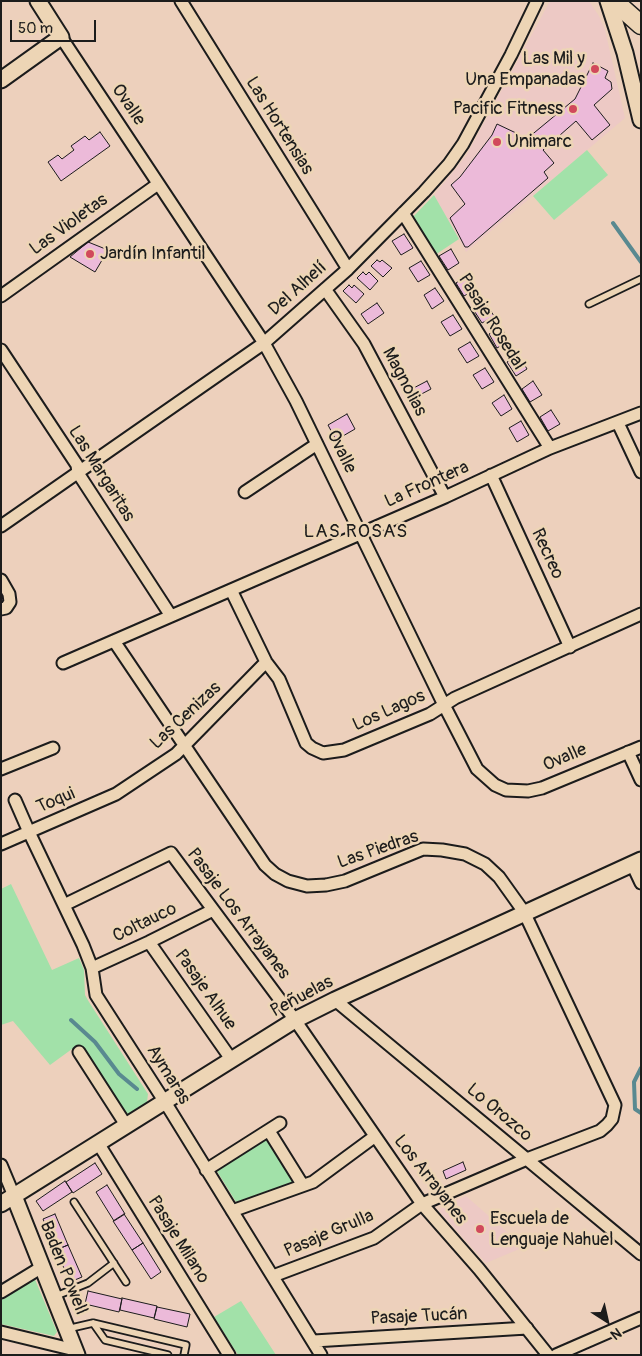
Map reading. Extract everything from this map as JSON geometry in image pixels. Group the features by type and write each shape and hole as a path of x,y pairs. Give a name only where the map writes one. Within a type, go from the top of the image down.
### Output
{"main road":[{"path":"614,1 641,24"},
{"path":"628,1 641,13"}],"street":[{"name":"Ovalle","path":"38,1 264,343 296,401 476,769 494,785 506,790 528,791 542,788 641,747"},
{"name":"Las Hortensias","path":"181,1 348,269"},
{"name":"Del Alhelí","path":"1,526 264,343 348,269 449,164 463,144 511,55 537,1"},
{"path":"608,1 625,53 641,120"},
{"path":"1,80 61,37"},
{"name":"Las Violetas","path":"1,296 158,184"},
{"name":"Pasaje Rosedal","path":"403,213 550,448"},
{"name":"Magnolias","path":"325,288 364,344 445,497"},
{"name":"Las Margaritas","path":"1,350 77,465 78,473 171,616"},
{"name":"La Frontera","path":"63,663 445,497 550,448 641,413"},
{"path":"618,423 641,472"},
{"path":"245,492 317,444"},
{"name":"Recreo","path":"491,475 570,647"},
{"path":"1,580 9,594 10,602 6,608 1,609"},
{"name":"Los Lagos","path":"231,590 266,662 279,679 306,743 312,748 323,752 344,750 430,714 455,698 641,614"},
{"name":"Las Piedras","path":"114,642 265,865 275,874 288,881 307,886 326,885 345,880 423,849 464,854 485,864 499,877 524,912 615,1105 612,1119"},
{"name":"Las Cenizas","path":"125,789 185,747 266,662"},
{"path":"1,770 52,748"},
{"path":"628,752 641,780"},
{"name":"Toqui","path":"1,844 125,789"},
{"name":"Aymaras","path":"15,800 92,968 96,995 322,1355"},
{"name":"Pasaje Los Arrayanes","path":"64,905 171,853 295,1020"},
{"path":"636,862 641,883"},
{"name":"Peñuelas","path":"8,1200 295,1020 524,912 636,862"},
{"name":"Coltauco","path":"92,968 213,910"},
{"name":"Pasaje Alhue","path":"149,942 231,1059"},
{"name":"Lo Orozco","path":"335,1000 641,1254"},
{"name":"Los Arrayanes","path":"295,1020 422,1204 479,1269 548,1355"},
{"path":"79,1052 126,1125"},
{"name":"Pasaje Grulla","path":"272,1276 374,1238 422,1204 600,1131 612,1119"},
{"path":"206,1170 280,1123"},
{"path":"269,1130 302,1184"},
{"path":"232,1211 302,1184 313,1182 374,1136"},
{"name":"Pasaje Milano","path":"98,1143 229,1355"},
{"path":"1,1165 8,1200"},
{"name":"Baden Powell","path":"8,1200 42,1267 76,1352"},
{"path":"1,1292 42,1267"},
{"path":"556,1355 641,1318"},
{"name":"Pasaje Tucán","path":"314,1341 527,1328"},
{"path":"1,1332 57,1350 76,1352"}],"lane":[{"path":"588,304 641,279"},
{"path":"74,1202 126,1282"},
{"path":"54,1297 88,1283 114,1263"},
{"path":"67,1329 93,1322 186,1345 184,1355"},
{"path":"93,1322 105,1340 168,1355"}],"shaded area":[{"path":"550,1 589,1 599,16 605,30 625,118 466,252 434,195 466,156"},
{"name":"Escuela de Lenguaje Nahuel","path":"466,1196 524,1247 486,1263 439,1211 444,1206"}],"green space":[{"path":"587,150 608,175 554,220 533,196"},
{"path":"434,195 459,239 435,255 411,219"},
{"path":"11,884 52,970 79,958 84,970 85,995 148,1094 147,1102 128,1114 121,1110 82,1049 72,1049 50,1065 13,1021 1,1025 1,889"},
{"path":"267,1136 295,1181 236,1202 215,1168"},
{"path":"34,1277 57,1332 54,1336 1,1324 1,1297"},
{"path":"241,1301 276,1355 238,1355 214,1317"}],"building":[{"path":"593,63 608,71 605,78 611,82 612,89 594,105 610,125 592,140 576,121 543,150 554,163 544,172 548,178 468,247 465,247 450,218 465,204 451,185 460,177 492,135 497,124 516,133 523,142 575,99"},
{"path":"100,132 110,146 61,181 48,162 58,155 62,159 74,150 71,146 85,136 89,140"},
{"path":"404,234 413,248 401,255 392,241"},
{"name":"Jardín Infantil","path":"88,242 108,250 95,272 70,257"},
{"path":"451,249 459,263 448,270 439,256"},
{"path":"377,260 380,262 382,260 392,268 383,277 371,266"},
{"path":"421,261 430,275 418,282 409,268"},
{"path":"363,272 366,275 369,272 378,281 370,290 357,278"},
{"path":"467,275 476,289 464,296 456,283"},
{"path":"349,285 352,288 354,285 364,294 356,303 343,291"},
{"path":"435,288 444,301 432,309 424,295"},
{"path":"485,302 494,316 482,323 473,309"},
{"path":"377,303 384,313 368,324 361,314"},
{"path":"453,315 462,329 450,336 441,322"},
{"path":"501,327 509,341 497,348 489,334"},
{"path":"470,342 479,356 467,363 458,349"},
{"path":"519,355 527,369 516,376 507,362"},
{"path":"485,368 494,382 482,389 473,375"},
{"path":"427,381 431,389 410,400 406,392"},
{"path":"533,381 542,395 530,402 522,389"},
{"path":"504,395 512,409 501,416 492,403"},
{"path":"551,410 560,424 548,431 540,417"},
{"path":"347,414 355,429 336,440 328,425"},
{"path":"521,421 529,435 517,442 509,428"},
{"path":"463,1162 466,1170 446,1179 443,1171"},
{"path":"95,1163 102,1174 73,1193 66,1182"},
{"path":"65,1181 72,1192 43,1211 36,1201"},
{"path":"107,1185 125,1214 114,1221 96,1192"},
{"path":"55,1214 68,1245 56,1250 43,1219"},
{"path":"124,1214 143,1243 132,1250 113,1221"},
{"path":"143,1243 161,1272 151,1279 132,1250"},
{"path":"68,1245 82,1277 70,1282 56,1250"},
{"path":"88,1291 122,1299 119,1312 85,1304"},
{"path":"122,1298 157,1306 154,1318 120,1310"},
{"path":"157,1307 190,1314 187,1327 154,1319"}],"waterway":[{"path":"613,223 641,262"},
{"path":"71,1020 95,1042 119,1074 137,1089"},
{"path":"641,1068 634,1082 635,1109 641,1113"}],"place":[{"name":"Las Mil y Una Empanadas","path":"595,69"},
{"name":"Pacific Fitness","path":"573,109"},
{"name":"Unimarc","path":"497,142"},
{"name":"Jardín Infantil","path":"90,254"},
{"name":"Escuela de Lenguaje Nahuel","path":"480,1229"}],"district":[{"name":"LAS ROSAS","path":"356,532"}]}
